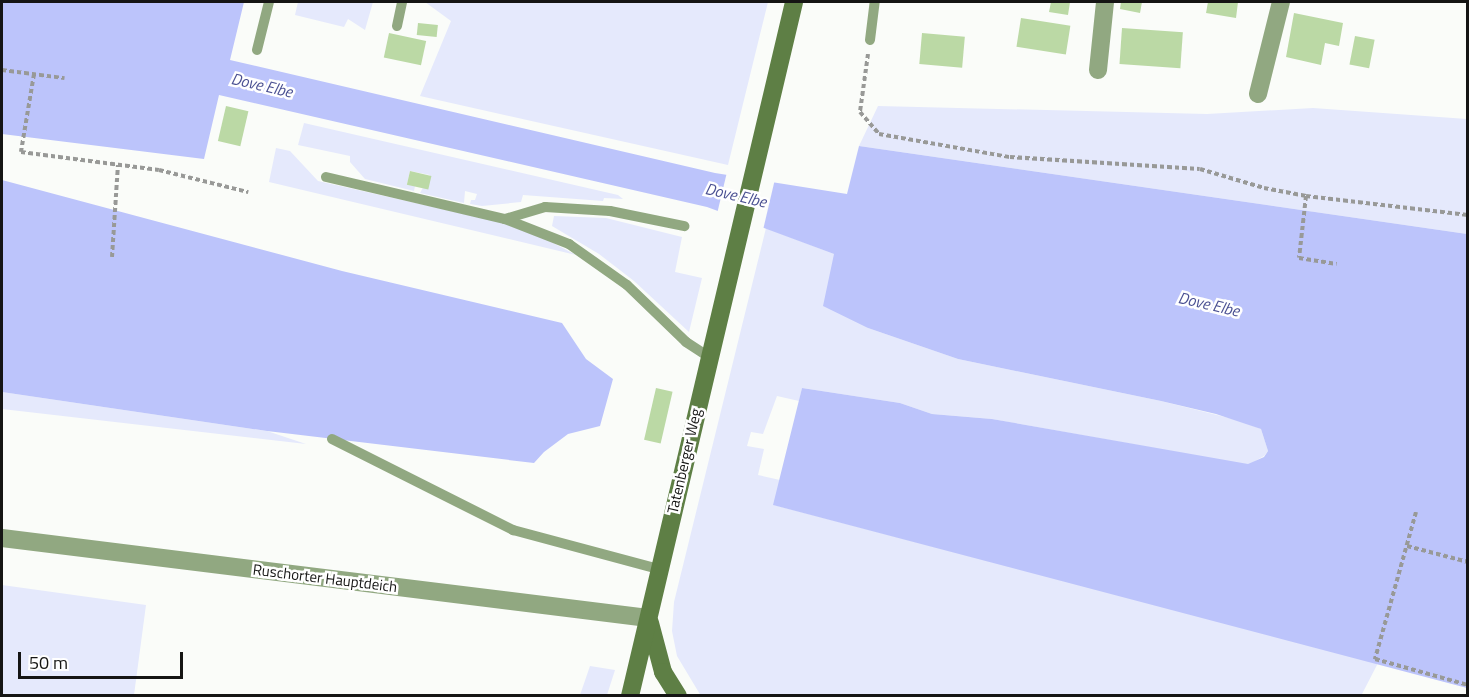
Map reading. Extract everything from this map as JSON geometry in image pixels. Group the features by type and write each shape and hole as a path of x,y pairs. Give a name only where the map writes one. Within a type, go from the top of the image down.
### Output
{"street":[{"name":"Tatenberger Weg","path":"630,696 752,170 794,2"},
{"path":"1098,70 1105,2"},
{"path":"1258,94 1281,2"},
{"name":"Ruschorter Hauptdeich","path":"2,538 648,618"},
{"path":"648,618 663,672 678,696"}],"lane":[{"path":"257,50 269,2"},
{"path":"396,26 402,2"},
{"path":"870,40 875,2"},
{"path":"326,177 505,219 569,244 627,285 686,342 709,357"},
{"path":"505,219 545,207 610,211 684,226"},
{"path":"332,439 513,530 659,569"}],"path":[{"path":"870,40 860,112 879,134 1010,157 1200,169 1264,188 1306,196 1467,215"},
{"path":"2,70 64,78"},
{"path":"34,74 21,152 159,170 248,192"},
{"path":"112,257 118,165"},
{"path":"1306,196 1299,258 1337,264"},
{"path":"1416,512 1375,659 1467,685"},
{"path":"1407,546 1467,562"}],"shaded area":[{"path":"298,2 373,2 365,30 348,19 344,27 295,15"},
{"path":"425,2 768,2 728,165 420,96 451,21"},
{"path":"878,106 1207,114 1313,108 1467,119 1467,234 859,146"},
{"path":"304,123 618,195 623,199 604,198 603,201 523,195 521,202 482,206 470,204 471,200 475,200 477,194 465,191 464,203 420,193 430,175 410,171 407,184 415,186 414,191 365,179 350,162 350,156 298,145"},
{"path":"276,148 290,151 318,181 500,222 538,235 576,255 269,182"},
{"path":"554,216 606,218 682,237 675,272 702,278 689,332 634,281 599,254 552,226"},
{"path":"766,228 834,254 868,328 958,359 1161,401 1241,421 1261,429 1268,451 1264,456 1248,465 992,419 932,414 900,403 802,388 799,401 777,396 763,434 751,432 747,446 764,449 758,475 780,480 774,505 1378,663 1361,696 701,696 677,656 672,631 674,602"},
{"path":"2,392 267,431 306,444 2,409"},
{"path":"2,585 146,605 134,695 2,695"},
{"path":"590,666 615,670 607,695 580,695"}],"water":[{"name":"Dove Elbe","path":"2,2 244,2 230,60 715,173 847,194 859,146 1467,234 1467,688 773,505 802,388 900,403 932,414 992,419 1248,464 1264,457 1268,451 1261,429 1216,414 1161,401 958,359 868,328 823,306 834,254 707,207 219,95 204,159 2,134"},
{"path":"2,180 342,271 562,323 586,359 613,379 600,426 568,434 544,452 534,463 267,431 2,392"}],"pier":[{"path":"727,172 775,179 763,230 717,214"}],"building":[{"path":"1051,2 1070,2 1068,15 1049,12"},
{"path":"1121,2 1142,2 1140,13 1120,9"},
{"path":"1208,2 1238,2 1236,18 1206,13"},
{"path":"1294,13 1343,23 1339,46 1325,43 1321,65 1286,57"},
{"path":"1021,18 1070,26 1066,54 1016,47"},
{"path":"418,23 438,25 437,37 417,35"},
{"path":"1122,28 1183,32 1180,68 1119,64"},
{"path":"389,33 426,41 421,65 384,57"},
{"path":"922,33 965,37 962,68 919,64"},
{"path":"1355,36 1375,40 1369,68 1349,64"},
{"path":"226,106 248,111 240,146 218,141"},
{"path":"410,171 431,176 428,190 407,185"},
{"path":"656,388 673,392 661,443 644,440"}]}
